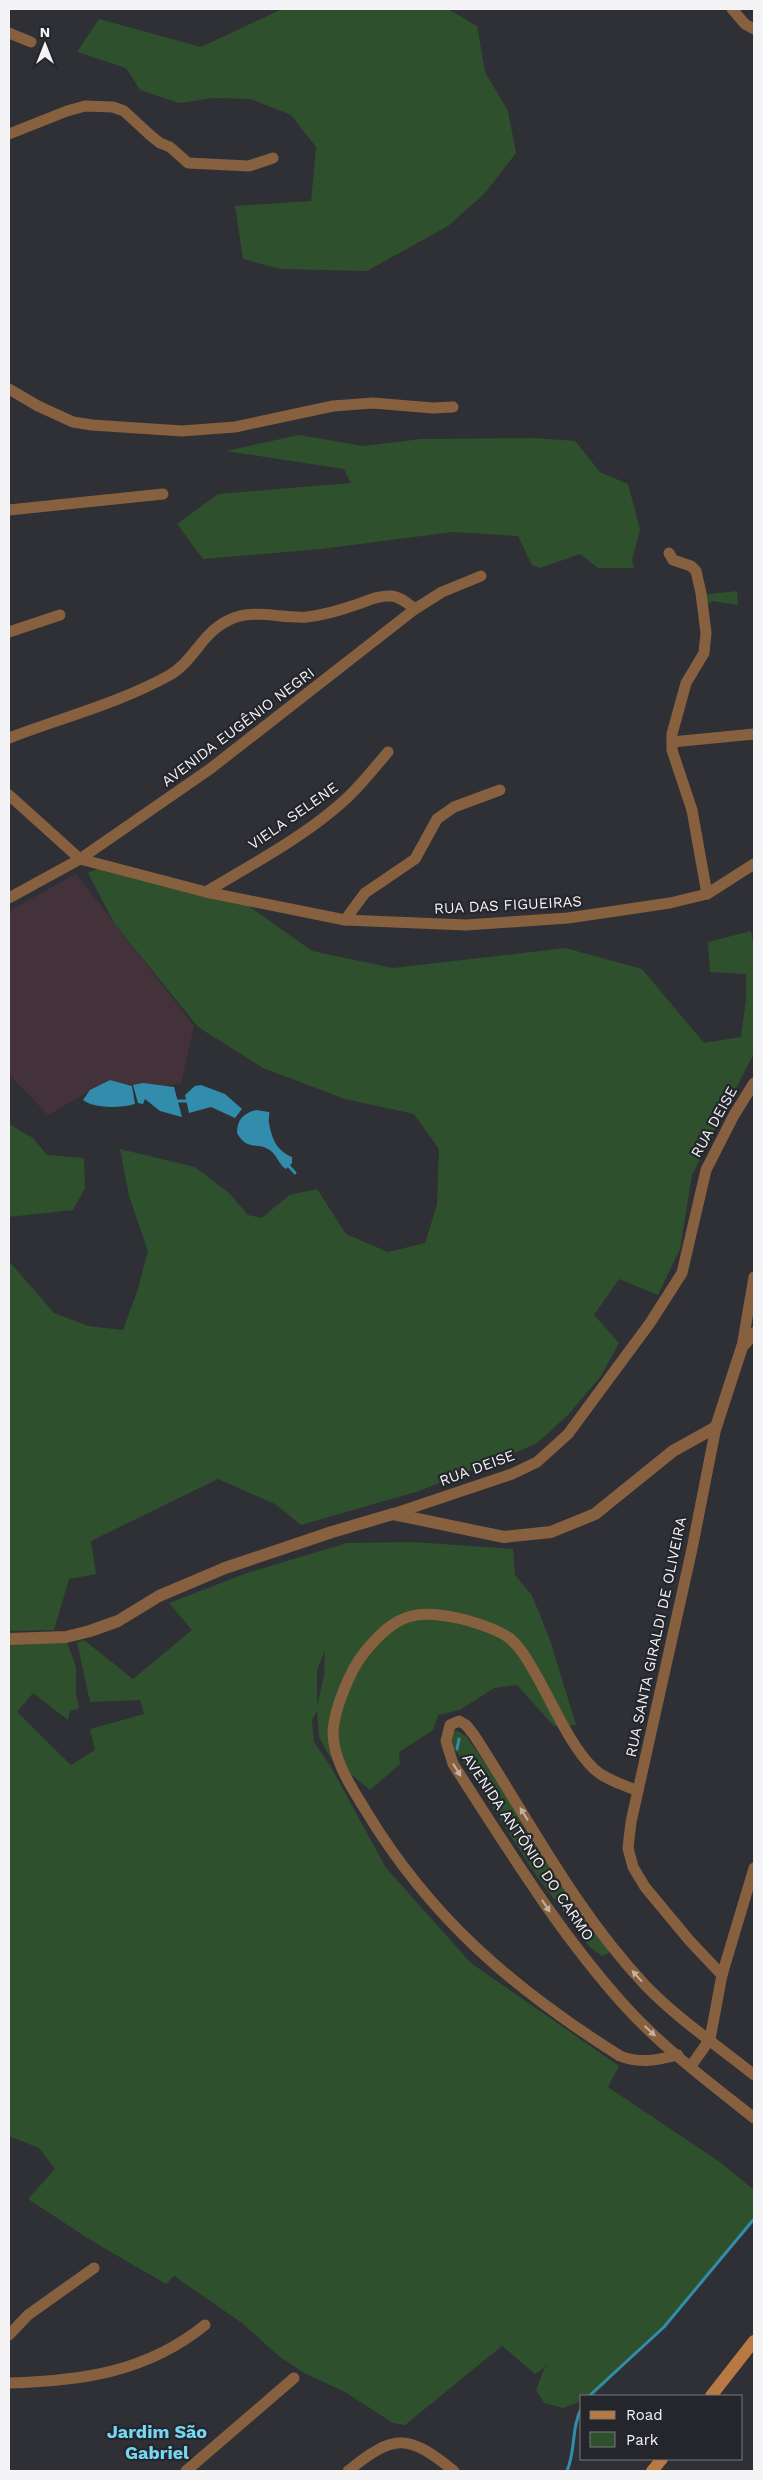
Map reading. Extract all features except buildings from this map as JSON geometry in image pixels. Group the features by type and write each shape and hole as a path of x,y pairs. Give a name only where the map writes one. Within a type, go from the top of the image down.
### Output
{"main road":[{"path":"712,2395 754,2341"},
{"path":"652,2471 661,2460"}],"street":[{"path":"732,9 744,24 754,29"},
{"path":"9,33 32,42"},
{"path":"9,134 67,111 98,106 124,111 150,135 160,143 170,147 188,163 249,166 273,158"},
{"path":"9,388 38,406 73,422 182,432 235,427 333,406 373,404 433,408 454,407"},
{"path":"9,510 163,494"},
{"path":"669,554 673,560 691,566 696,571 702,594 706,633 704,653 690,674 678,706 672,750 692,810 707,894"},
{"name":"AVENIDA EUGÊNIO NEGRI","path":"9,898 80,859 210,769 415,609 442,592 481,576"},
{"path":"9,738 128,694 168,676 187,662 198,644 217,627 242,615 253,613 307,617 353,606 378,596 394,596 415,609"},
{"path":"9,632 60,615"},
{"path":"672,742 754,734"},
{"name":"VIELA SELENE","path":"206,892 298,835 332,810 347,798 388,752"},
{"path":"345,920 365,893 415,859 437,819 454,807 500,790"},
{"path":"9,795 80,859"},
{"name":"RUA DAS FIGUEIRAS","path":"80,859 206,892 345,920 466,925 536,921 670,903 707,894 754,864"},
{"name":"RUA DEISE","path":"9,1639 66,1637 90,1631 118,1621 159,1596 225,1568 512,1474 538,1462 568,1434 650,1323 682,1273 706,1170 734,1115 754,1083"},
{"name":"RUA SANTA GIRALDI DE OLIVEIRA","path":"722,1975 688,1940 645,1887 633,1868 628,1848 631,1822 692,1549 716,1427 742,1347 754,1277"},
{"path":"742,1347 754,1333"},
{"path":"393,1514 504,1536 550,1532 594,1514 673,1451 716,1427"},
{"path":"638,1791 608,1778 596,1771 586,1761 524,1654 509,1638 491,1628 467,1620 420,1615 399,1619 385,1629 352,1670 337,1714 334,1732 338,1758 349,1783 382,1837 415,1884 477,1951 530,1995 620,2056 632,2061 643,2061 678,2055"},
{"name":"AVENIDA ANTÔNIO DO CARMO","path":"754,2075 647,1987 626,1964 574,1894 474,1735 466,1725 459,1721 450,1725 446,1742 453,1764 556,1922 590,1966 626,2007 678,2055 754,2118"},
{"path":"691,2066 710,2039 722,1975 754,1868"},
{"path":"9,2335 28,2315 94,2268"},
{"path":"9,2384 69,2379 128,2367 162,2354 205,2325"},
{"path":"186,2471 294,2378"},
{"path":"348,2471 390,2443 402,2441 417,2445 454,2471"}],"shaded area":[{"path":"76,874 194,1026 181,1084 159,1086 131,1085 109,1080 48,1115 9,1074 9,911"}],"green space":[{"path":"282,9 448,9 477,26 485,72 508,111 516,153 485,193 448,226 367,271 281,269 243,259 235,206 311,201 316,147 291,115 251,99 213,98 179,103 140,90 126,68 77,52 99,19 201,47"},
{"path":"299,435 363,446 421,439 535,438 575,441 600,472 628,484 640,529 632,560 634,568 598,568 580,554 540,568 532,565 518,536 453,532 321,549 203,559 177,524 218,494 351,483 344,469 226,451"},
{"path":"737,591 738,605 713,601 706,605 701,595"},
{"path":"104,866 246,904 312,951 393,968 565,948 642,969 704,1043 741,1037 746,999 746,974 710,972 708,942 751,931 754,947 754,1053 692,1175 680,1249 658,1295 619,1279 594,1315 619,1343 601,1376 568,1415 536,1444 419,1491 301,1525 275,1504 218,1479 91,1541 96,1574 69,1579 54,1630 9,1631 9,1261 54,1313 88,1326 123,1330 137,1292 148,1251 129,1196 120,1149 195,1167 229,1193 248,1215 262,1218 289,1195 317,1189 346,1234 388,1252 425,1243 437,1205 439,1149 414,1114 345,1099 263,1068 198,1027 114,923 88,873"},
{"path":"9,1124 33,1138 47,1155 84,1158 85,1188 73,1210 9,1217"},
{"path":"413,1542 513,1549 515,1575 531,1594 538,1610 550,1640 576,1725 554,1726 517,1685 494,1688 460,1710 438,1715 433,1730 399,1752 400,1764 370,1790 330,1757 319,1737 317,1711 312,1720 314,1742 331,1767 386,1868 471,1963 619,2066 608,2087 720,2162 754,2190 754,2218 664,2327 594,2395 580,2395 580,2402 563,2408 544,2403 536,2390 544,2369 548,2365 535,2374 502,2346 405,2425 393,2423 345,2392 306,2374 280,2357 242,2323 174,2276 166,2284 92,2241 28,2199 55,2169 39,2148 9,2136 9,1643 67,1642 76,1667 76,1693 79,1708 70,1711 68,1720 33,1693 17,1712 71,1765 95,1750 90,1729 144,1714 140,1700 90,1702 77,1642 84,1640 133,1679 192,1630 169,1603 247,1573 347,1543","holes":["325,1651 324,1676 317,1706 317,1670"]},
{"path":"456,1730 466,1736 607,1938 609,1953 602,1956 590,1947 536,1875 451,1743 448,1736"}],"water":[{"path":"110,1080 132,1086 135,1104 108,1107 94,1105 83,1100 90,1090"},
{"path":"143,1083 174,1087 182,1117 160,1111 145,1099 143,1104 138,1103 133,1085"},
{"path":"201,1085 225,1094 242,1109 235,1118 211,1107 189,1113 185,1095 195,1086"},
{"path":"256,1110 269,1112 270,1129 273,1139 282,1151 292,1157 292,1163 286,1169 271,1151 245,1142 237,1133 238,1124 242,1117"}],"waterway":[{"path":"176,1101 189,1101"},
{"path":"287,1164 295,1173"},
{"path":"457,1749 459,1739"},
{"path":"590,2395 664,2327 754,2219"},
{"path":"567,2471 572,2455 576,2422 580,2412"}],"district":[{"name":"Jardim São Gabriel","path":"157,2442"}]}
